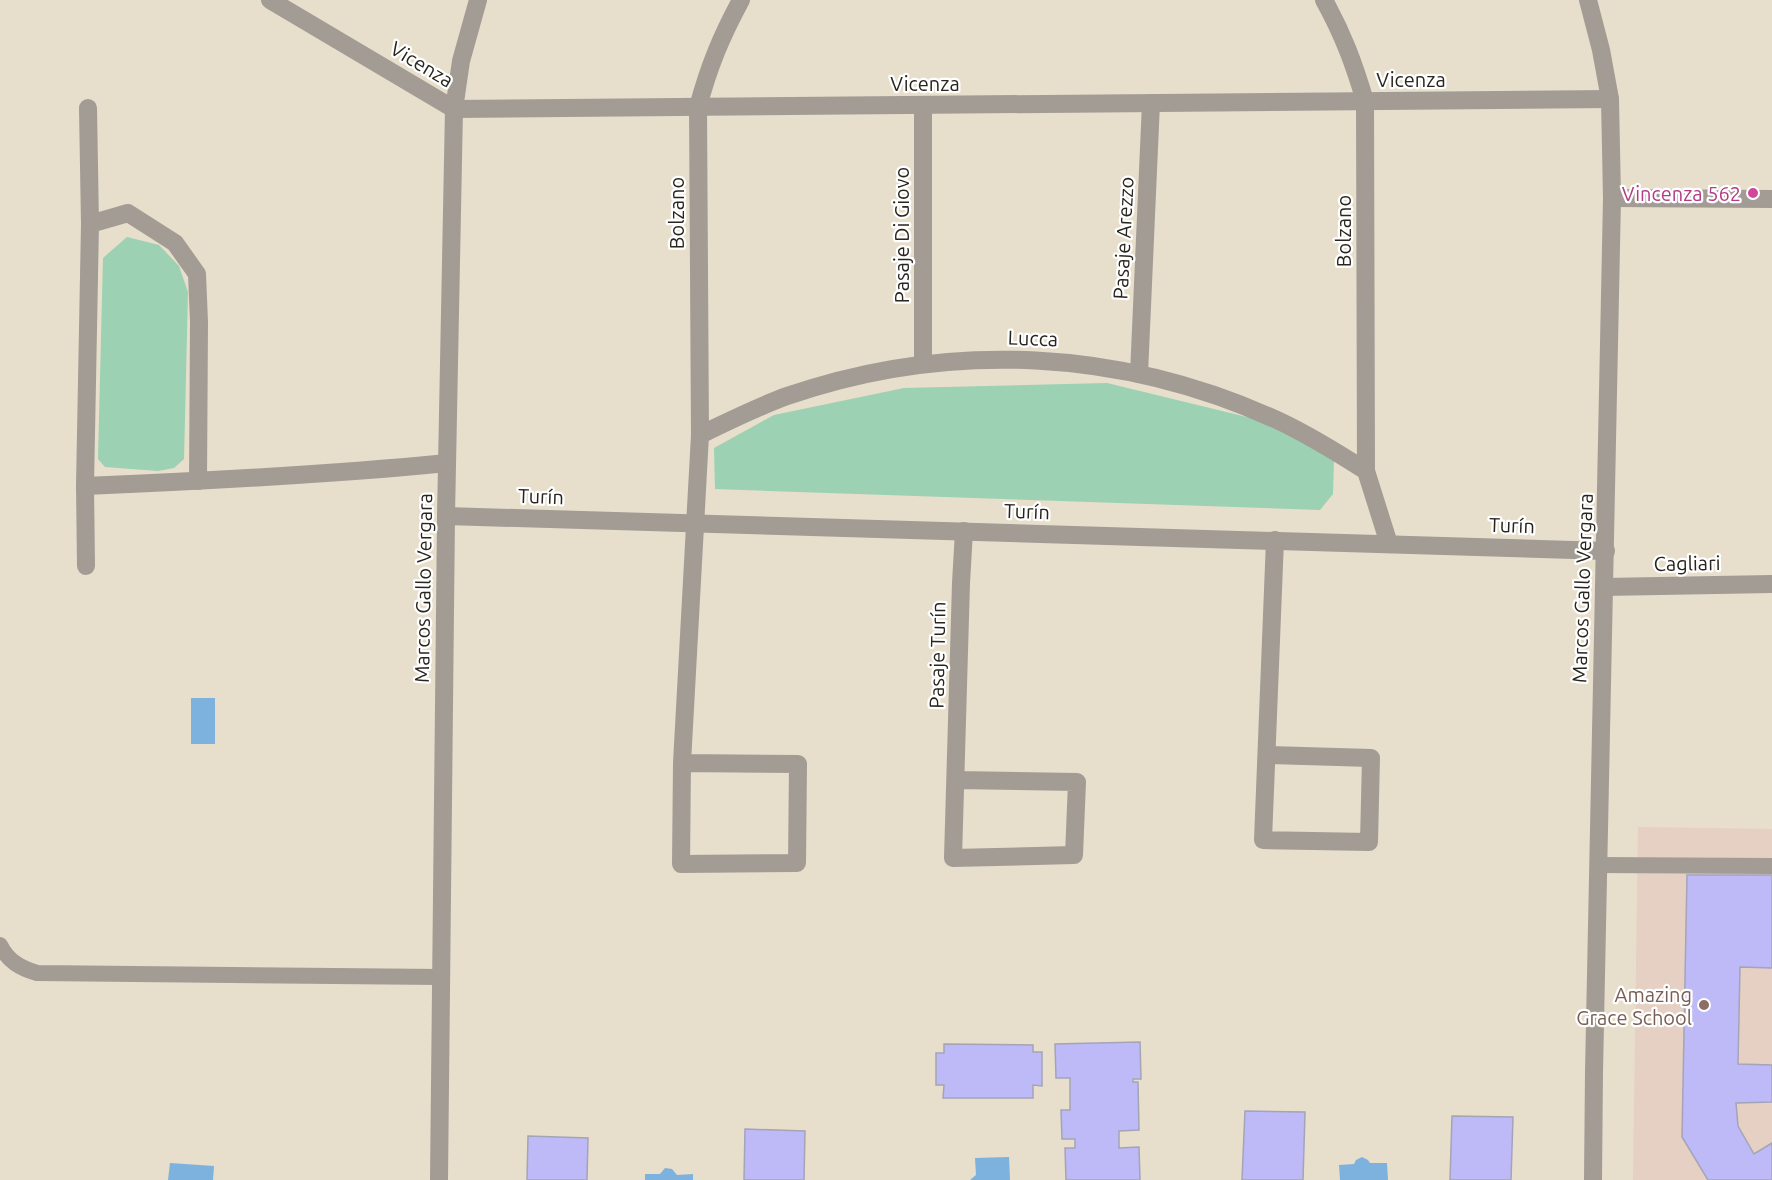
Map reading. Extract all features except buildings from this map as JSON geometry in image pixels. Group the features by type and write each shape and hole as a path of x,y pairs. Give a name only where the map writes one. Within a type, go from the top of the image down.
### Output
{"street":[{"name":"Vicenza","path":"270,0 454,109 1610,99"},
{"name":"Marcos Gallo Vergara","path":"439,1180 446,516 454,109 462,61 478,0"},
{"name":"Bolzano","path":"700,435 698,107 708,69 723,32 741,0"},
{"name":"Bolzano","path":"1324,0 1355,65 1365,101 1366,471"},
{"name":"Marcos Gallo Vergara","path":"1588,0 1601,50 1610,99 1612,198 1593,1180"},
{"name":"Pasaje Arezzo","path":"1139,374 1151,104"},
{"name":"Pasaje Di Giovo","path":"923,105 923,364"},
{"path":"86,566 85,486 90,224 88,108"},
{"path":"1612,198 1772,199"},
{"path":"90,224 128,213 175,243 196,274 199,322 198,481"},
{"name":"Lucca","path":"700,435 742,414 786,397 876,372 923,364 977,360 1053,361 1139,374 1187,386 1234,402 1324,445 1366,471"},
{"path":"682,763 798,764 797,863 681,864 682,763 700,435"},
{"path":"85,486 361,472 447,463"},
{"path":"1366,471 1389,544"},
{"name":"Turín","path":"446,516 1606,551"},
{"name":"Pasaje Turín","path":"956,780 1077,782 1074,855 953,858 964,531"},
{"path":"1268,755 1371,758 1369,842 1263,840 1275,540"},
{"name":"Cagliari","path":"1604,587 1772,584"}],"lane":[{"path":"1598,865 1772,866"},
{"path":"0,945 13,963 37,974 440,977"}],"shaded area":[{"name":"Amazing Grace School","path":"1638,827 1772,829 1772,1180 1633,1180"}],"green space":[{"path":"127,237 159,245 179,266 188,292 184,459 174,468 158,471 105,467 98,459 103,258"},
{"path":"1107,383 1255,419 1334,458 1333,494 1320,510 715,489 714,448 774,415 904,388"}],"water":[{"path":"191,698 215,698 215,744 191,744"},
{"path":"1009,1157 1010,1180 970,1180 976,1175 975,1158"},
{"path":"1362,1157 1370,1163 1387,1163 1388,1180 1340,1180 1339,1165 1354,1164"},
{"path":"170,1163 214,1166 213,1180 168,1180"},
{"path":"665,1168 672,1169 677,1175 693,1174 693,1180 645,1180 645,1174 660,1174"}],"place":[{"name":"Vincenza 562","path":"1753,193"},
{"name":"Amazing Grace School","path":"1704,1005"}]}
